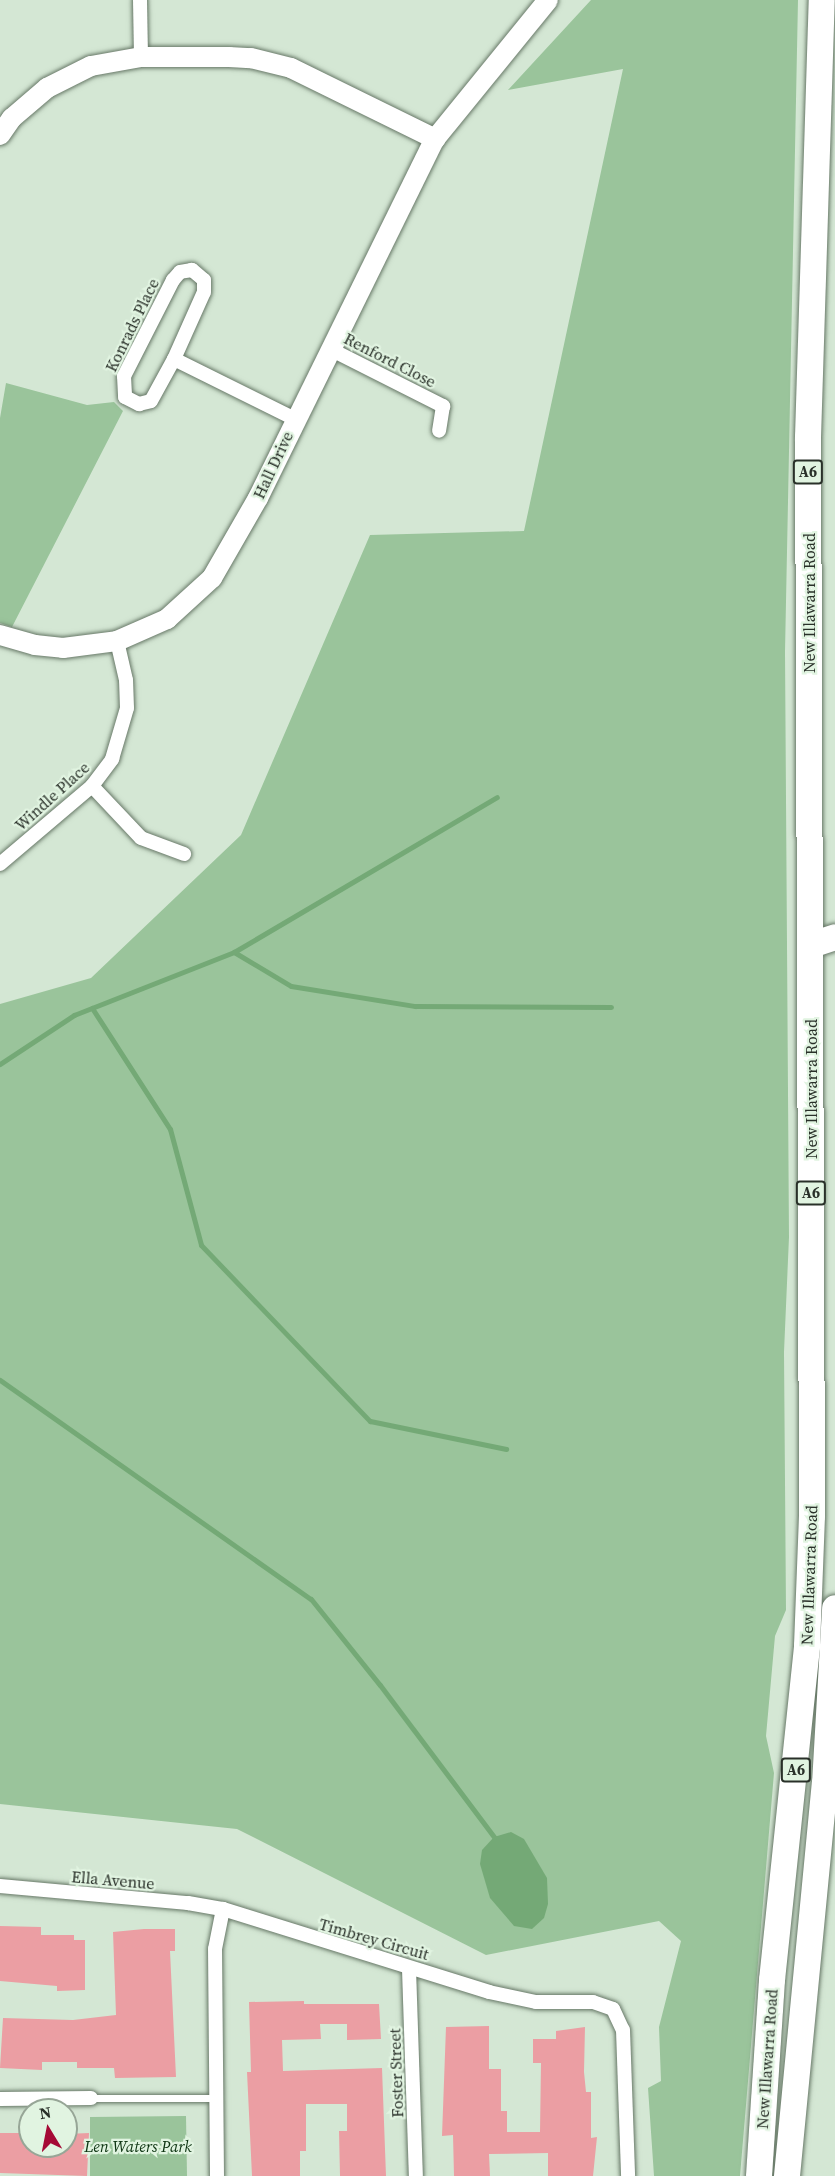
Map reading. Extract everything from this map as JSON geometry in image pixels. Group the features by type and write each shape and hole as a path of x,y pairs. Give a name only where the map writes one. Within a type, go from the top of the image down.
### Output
{"highway":[{"name":"New Illawarra Road","path":"759,2176 772,1980 807,1646 812,1516 819,949 808,437 822,0"},
{"path":"819,949 835,937"},
{"name":"New Illawarra Road","path":"787,2176 825,1784 835,1608"}],"street":[{"path":"140,0 141,57"},
{"name":"Hall Drive","path":"0,635 35,645 63,648 117,641 167,619 212,578 258,498 435,139 548,0"},
{"path":"0,135 6,114 69,74 115,59 141,57 250,58 272,62 311,77 435,139"},
{"name":"Konrads Place","path":"192,270 204,280 204,292 174,359 151,401 139,404 125,397 124,376 173,280 180,272 192,270"},
{"name":"Renford Close","path":"330,349 443,406 439,431"},
{"path":"174,359 295,419"},
{"name":"Windle Place","path":"0,864 92,786 112,759 125,725 126,680 117,641"},
{"path":"92,786 141,838 184,854"},
{"name":"Ella Avenue","path":"0,1886 188,1903 223,1909"},
{"path":"217,2176 215,1949 223,1909"},
{"name":"Timbrey Circuit","path":"223,1909 409,1969 514,1999 593,2002 613,2009 623,2030 628,2176"},
{"name":"Foster Street","path":"409,1969 416,2176"},
{"path":"0,2099 91,2098"}],"lane":[{"path":"91,2098 217,2098"}],"green space":[{"path":"591,0 798,0 785,652 789,1237 784,1352 786,1610 775,1636 766,1736 774,1773 740,2176 654,2176 648,2088 661,2081 659,2027 681,1941 659,1921 486,1955 237,1829 0,1804 0,1004 91,978 241,835 370,535 524,531 623,69 508,90"},
{"path":"6,383 87,405 114,402 123,411 12,627 0,623 0,418"},
{"name":"Len Waters Park","path":"186,2116 187,2176 90,2176 90,2117"}],"shaded area":[{"path":"511,1832 524,1839 547,1878 548,1904 544,1918 532,1929 514,1926 490,1898 480,1864 482,1850 494,1837"}],"building":[{"path":"0,1926 41,1927 41,1935 74,1935 74,1940 85,1940 85,1990 57,1991 57,1986 0,1981"},
{"path":"175,1929 175,1951 170,1951 176,2077 115,2078 114,2068 77,2068 77,2062 42,2062 42,2070 0,2068 3,2018 73,2020 116,2015 113,1932"},
{"path":"304,2001 304,2004 379,2004 381,2039 347,2040 347,2024 320,2024 321,2039 282,2040 283,2071 382,2068 386,2176 340,2176 339,2131 347,2131 347,2104 306,2104 306,2151 300,2151 300,2176 252,2176 247,2072 251,2072 249,2002"},
{"path":"489,2026 489,2069 501,2069 501,2111 507,2111 507,2132 540,2132 541,2063 533,2063 533,2039 556,2039 556,2031 585,2027 584,2072 586,2092 591,2092 591,2138 597,2137 593,2176 548,2176 548,2153 489,2154 490,2176 454,2176 453,2135 442,2136 446,2027"},
{"path":"0,2133 18,2133 18,2158 78,2158 78,2133 89,2133 87,2176 0,2173"}],"waterway":[{"path":"0,1064 74,1015 234,952 497,797"},
{"path":"234,952 291,986 415,1006 611,1007"},
{"path":"92,1008 170,1129 201,1245 370,1421 506,1449"},
{"path":"0,1380 311,1599 380,1685 494,1837"}]}
